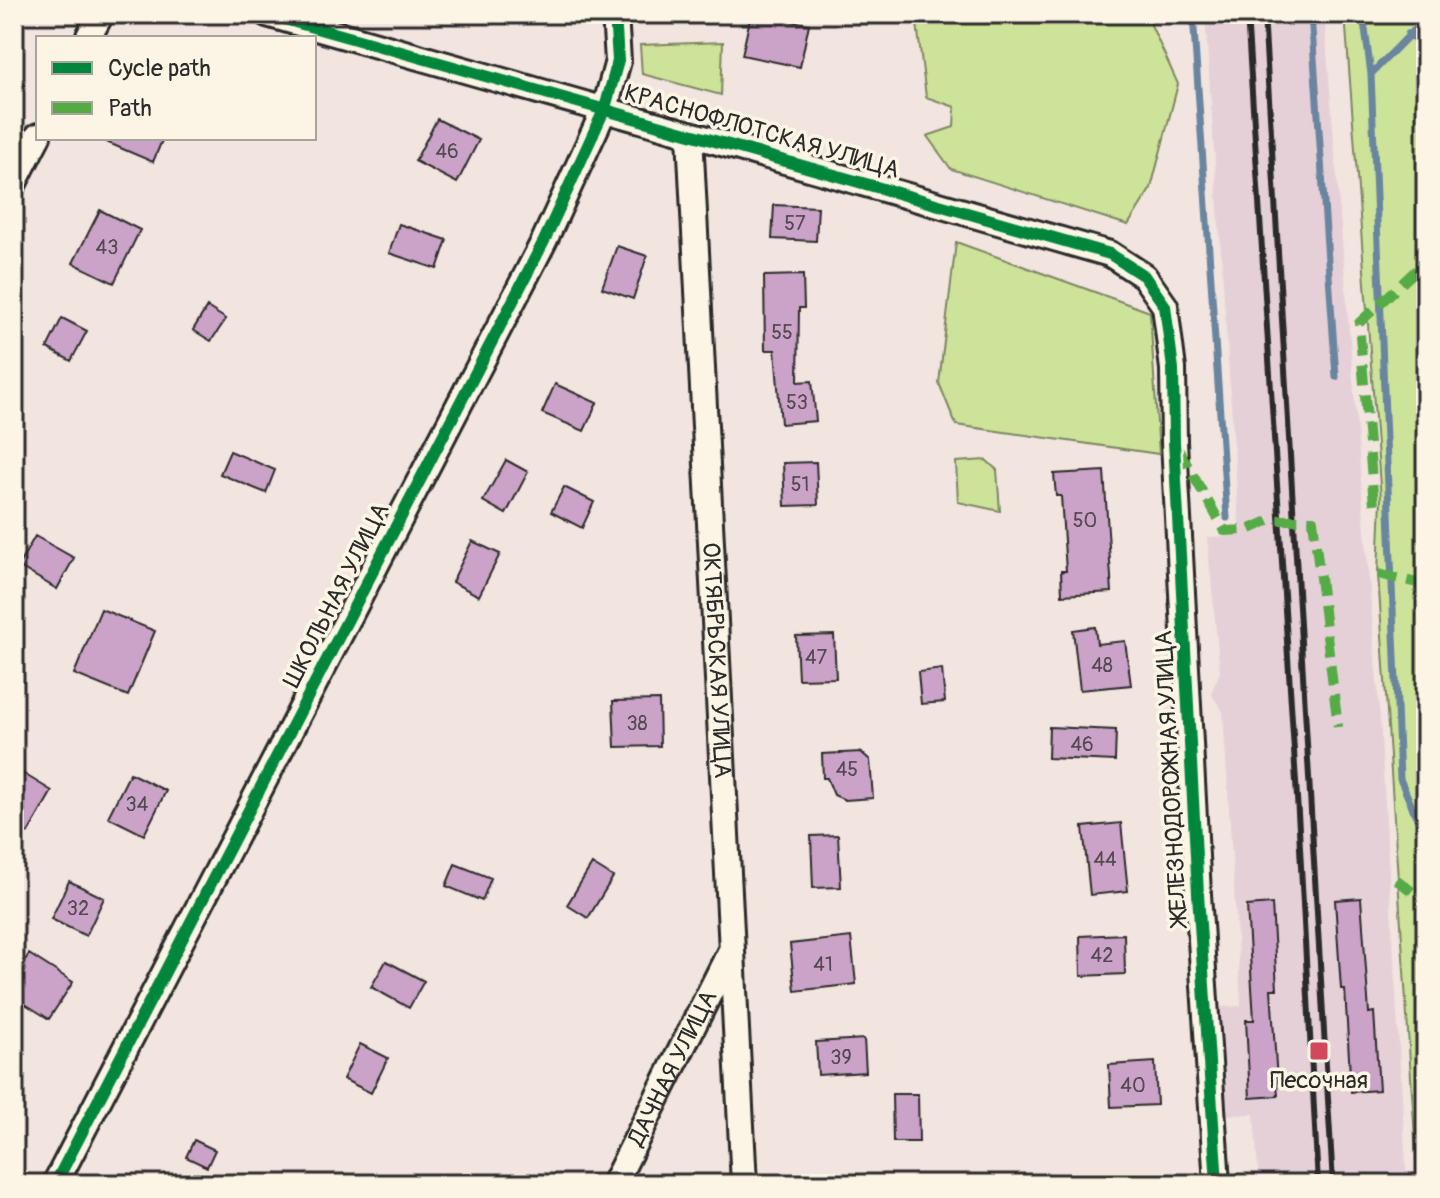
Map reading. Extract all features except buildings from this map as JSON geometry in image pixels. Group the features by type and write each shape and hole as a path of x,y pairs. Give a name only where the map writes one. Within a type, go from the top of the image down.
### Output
{"street":[{"path":"89,36 101,14"},
{"name":"КРАСНОФЛОТСКАЯ УЛИЦА","path":"267,14 1110,254 1144,276 1165,306 1173,369"},
{"name":"ШКОЛЬНАЯ УЛИЦА","path":"55,1184 537,255 605,108 618,61 615,14"},
{"name":"ОКТЯБРЬСКАЯ УЛИЦА","path":"690,135 744,1184"},
{"path":"14,183 36,140"},
{"name":"ЖЕЛЕЗНОДОРОЖНАЯ УЛИЦА","path":"1173,369 1174,442 1198,894 1217,1184"},
{"name":"ДАЧНАЯ УЛИЦА","path":"614,1184 730,952"}],"shaded area":[{"path":"1205,14 1324,14 1380,719 1407,1184 1259,1184 1254,1114 1227,1115 1221,1007 1241,1006 1241,1002 1223,712 1211,693 1220,672 1207,537 1239,536 1239,523"}],"green space":[{"path":"919,14 1146,14 1178,84 1151,188 1128,225 951,169 927,136 954,127 955,107 926,97 917,23"},
{"path":"1345,14 1426,14 1426,1184 1418,1184 1378,574 1381,499"},
{"path":"723,42 721,95 642,74 640,45"},
{"path":"956,242 1150,312 1159,454 956,425 939,383"},
{"path":"986,460 997,470 1000,511 958,502 956,462"}],"waterway":[{"path":"1193,14 1227,518"},
{"path":"1311,14 1336,377"},
{"path":"1363,14 1371,74 1400,779 1426,839"},
{"path":"1371,74 1426,18"},
{"path":"1408,34 1426,49"}],"railway":[{"path":"1247,14 1299,829 1318,1184"},
{"path":"1264,14 1333,1184"}],"marked path":[{"path":"1374,504 1359,323 1426,261"},
{"path":"1178,449 1225,531 1248,530 1270,520 1313,520 1338,727"},
{"path":"1378,574 1426,585"},
{"path":"1396,879 1426,900"}],"cycle path":[{"path":"267,14 1110,254 1144,276 1165,306 1173,369 1174,442 1198,894 1217,1184"},
{"path":"55,1184 544,241 605,108 618,61 615,14"}],"place":[{"name":"Песочная","path":"1319,1051"}]}
